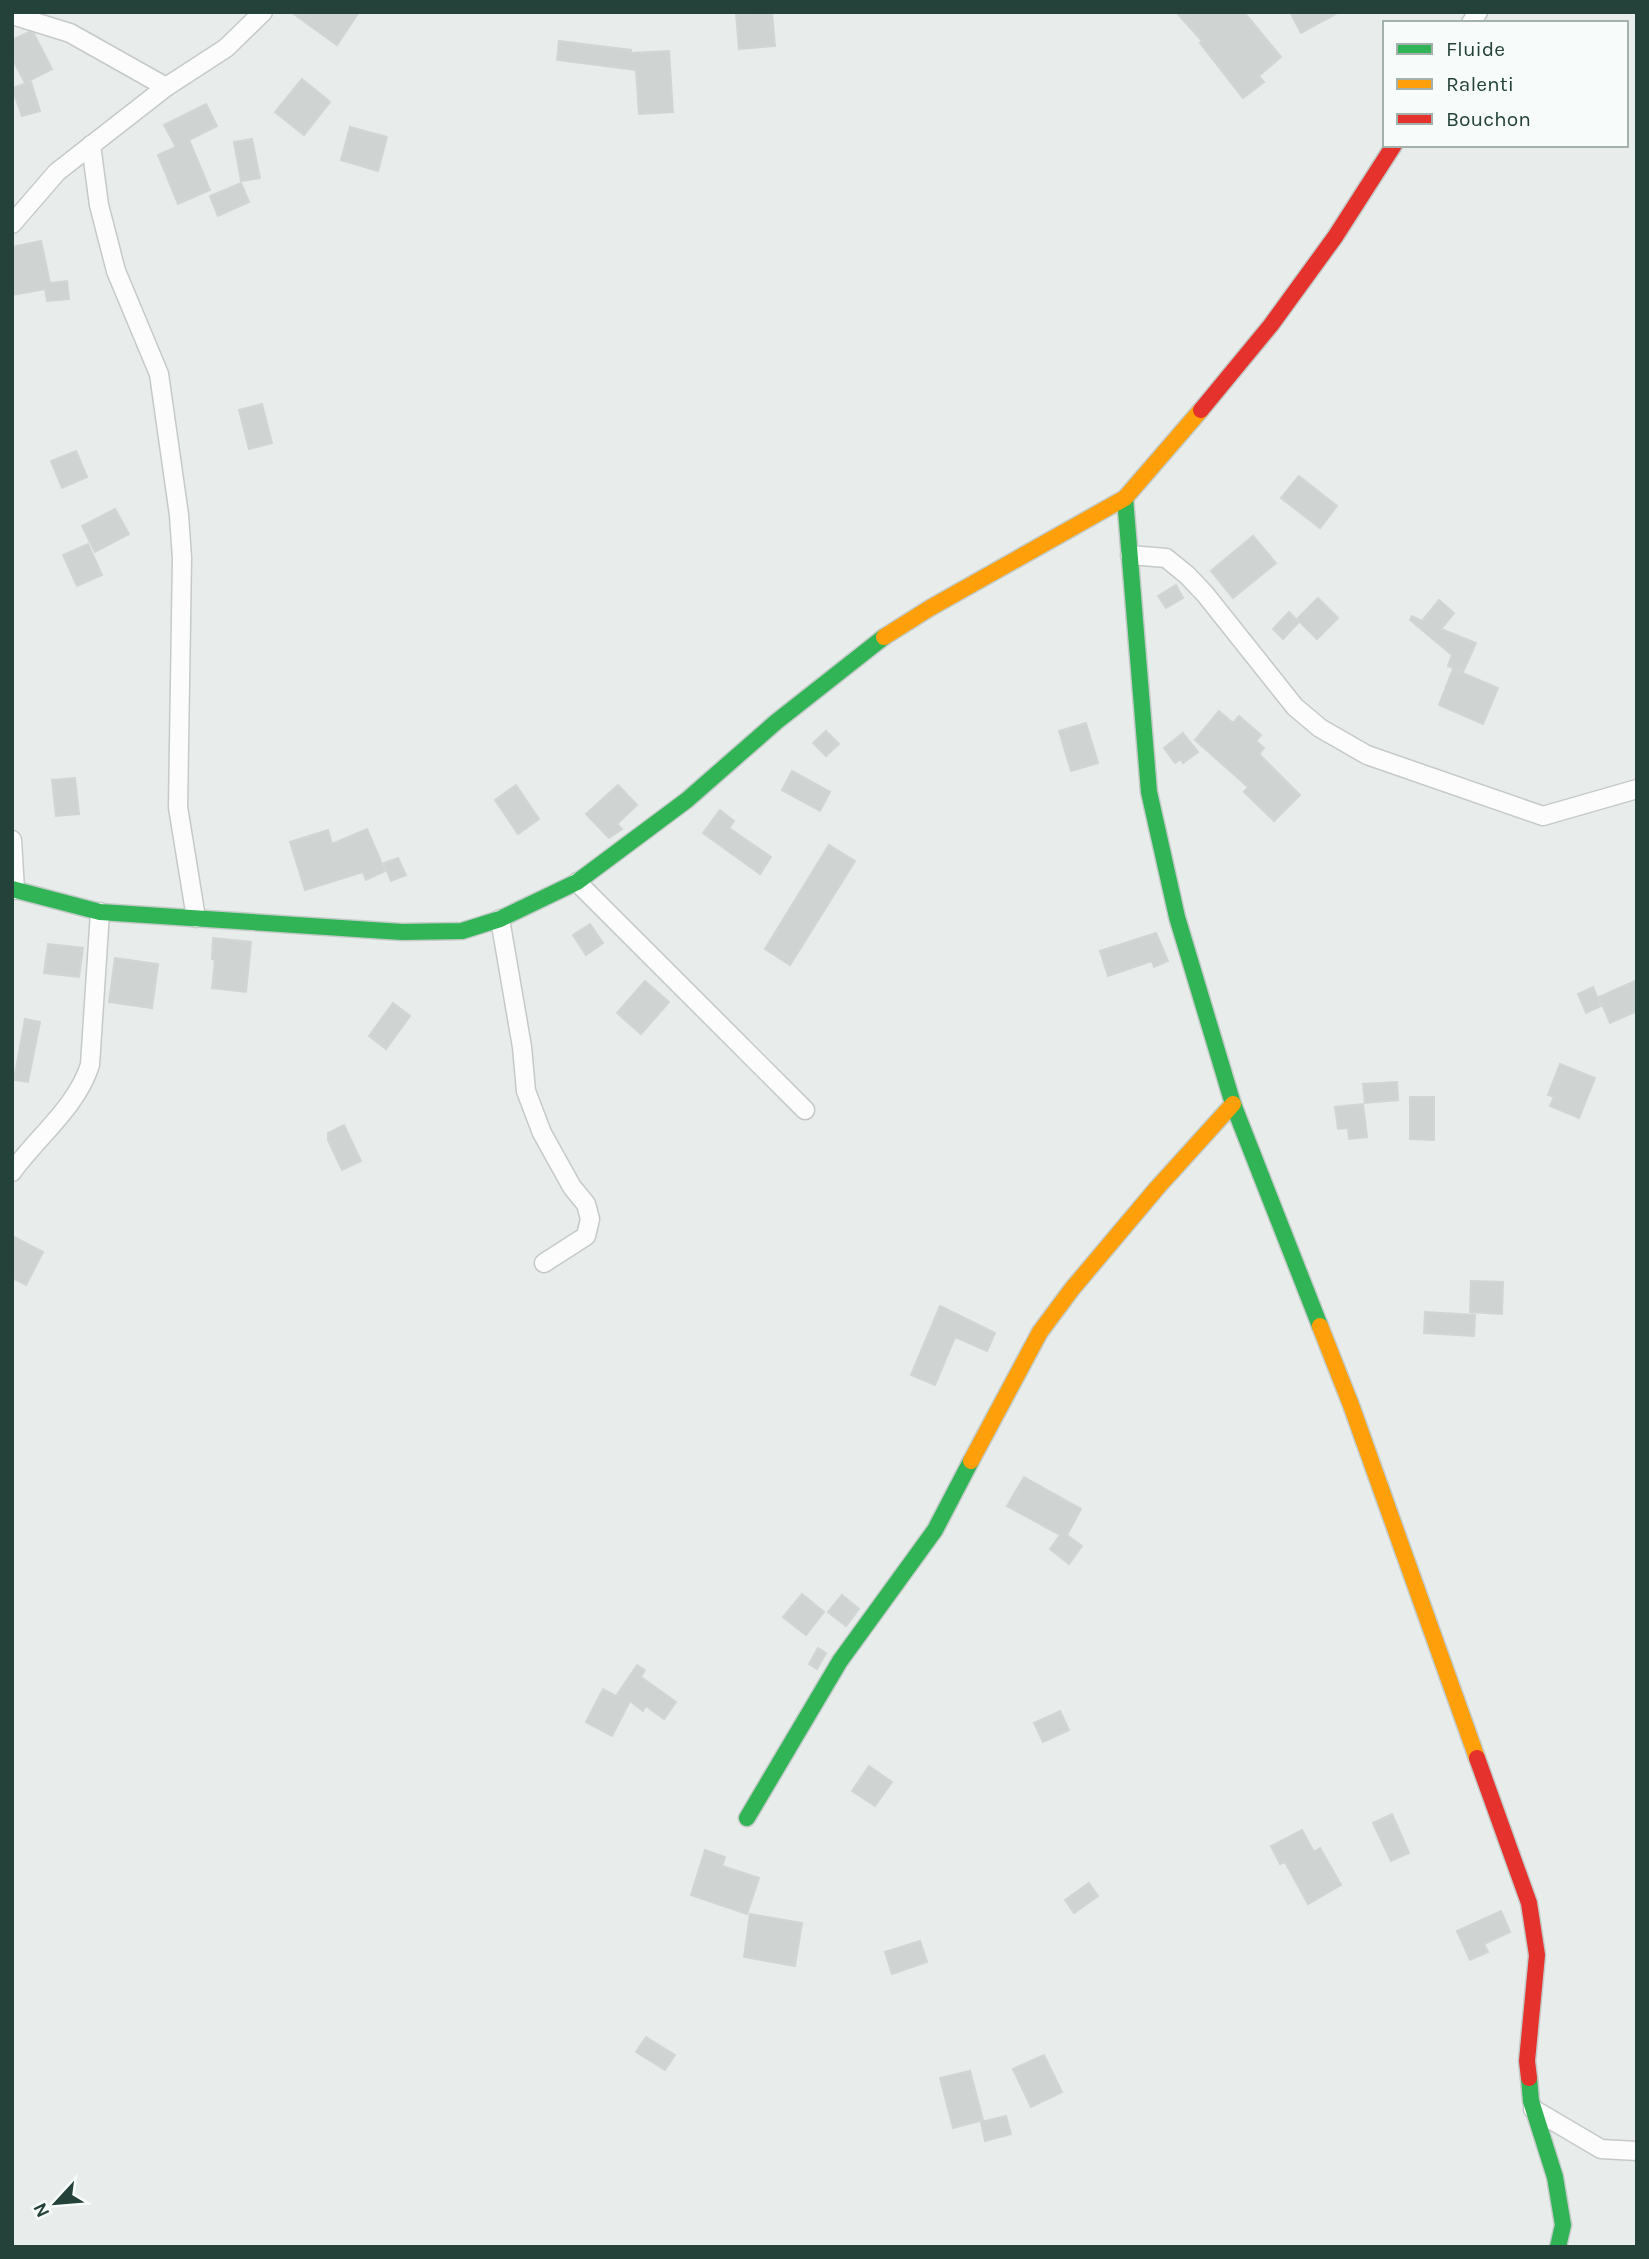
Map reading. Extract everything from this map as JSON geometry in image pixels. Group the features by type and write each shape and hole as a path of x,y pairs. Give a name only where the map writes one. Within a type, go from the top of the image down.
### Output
{"street":[{"path":"12,224 57,172 166,87 226,48 263,12"},
{"path":"12,16 70,33 166,87"},
{"path":"91,145 99,205 116,271 159,374 179,515 182,558 178,807 196,918"},
{"path":"12,841 14,889 100,912 402,932 462,931 500,919 577,882 687,800 776,722 870,646 930,608 1125,498 1168,451 1271,325 1335,237 1393,147"},
{"path":"1125,498 1149,792 1177,917 1233,1104 1351,1405 1529,1903 1537,1955 1527,2061 1533,2109 1555,2177 1563,2225 1558,2247"},
{"path":"1130,555 1166,558 1205,594 1295,707 1320,728 1367,755 1543,816 1637,789"},
{"path":"577,882 805,1111"},
{"path":"12,1172 67,1109 88,1073 100,912"},
{"path":"500,919 522,1047 526,1091 542,1133 572,1187 586,1204 590,1219 586,1236 544,1263"},
{"path":"747,1818 839,1661 935,1530 1040,1332 1072,1289 1157,1188 1233,1104"},
{"path":"1533,2109 1601,2149 1637,2151"}],"building":[{"path":"291,12 359,12 337,45"},
{"path":"772,12 775,46 739,49 736,14"},
{"path":"1176,12 1244,12 1281,57 1259,76 1264,82 1243,98 1200,43 1202,41"},
{"path":"1290,12 1339,12 1301,33"},
{"path":"29,32 34,34 52,69 25,83 12,58 12,40"},
{"path":"559,41 631,50 631,53 669,51 673,112 639,114 636,70 557,60"},
{"path":"302,79 330,102 304,135 275,112"},
{"path":"31,82 40,111 22,116 12,88"},
{"path":"206,104 217,126 189,140 210,190 178,204 158,155 176,147 164,125"},
{"path":"350,127 387,137 378,171 341,160"},
{"path":"252,139 260,178 241,181 234,142"},
{"path":"241,183 249,202 218,216 210,196"},
{"path":"41,241 50,283 67,281 69,299 47,301 45,289 12,295 12,247"},
{"path":"262,404 272,443 249,449 239,410"},
{"path":"76,451 87,477 62,488 51,461"},
{"path":"1299,476 1337,506 1320,528 1281,498"},
{"path":"115,509 129,534 95,552 82,526"},
{"path":"1253,536 1276,563 1233,598 1211,571"},
{"path":"88,544 102,575 77,586 63,555"},
{"path":"1176,585 1183,598 1166,608 1158,596"},
{"path":"1318,598 1338,618 1317,639 1297,619"},
{"path":"1439,600 1454,613 1441,629 1476,643 1463,672 1448,666 1452,655 1410,620 1412,616 1422,621"},
{"path":"1289,612 1299,622 1283,639 1273,629"},
{"path":"1453,669 1498,688 1483,724 1439,705"},
{"path":"1219,711 1233,723 1239,716 1261,735 1256,741 1264,748 1259,754 1300,795 1274,821 1244,792 1248,787 1195,740"},
{"path":"1086,723 1098,763 1071,771 1059,731"},
{"path":"826,731 839,744 826,756 813,743"},
{"path":"1183,733 1198,752 1183,763 1181,759 1175,763 1164,748"},
{"path":"792,771 830,792 820,811 782,790"},
{"path":"75,778 79,814 56,816 52,780"},
{"path":"516,785 539,819 518,834 495,800"},
{"path":"618,785 637,805 617,824 622,829 609,838 586,814"},
{"path":"720,810 734,821 729,828 771,857 760,874 703,833"},
{"path":"367,829 385,871 366,880 363,872 305,890 290,842 328,830 332,844"},
{"path":"829,845 855,861 790,965 765,949"},
{"path":"398,858 406,875 391,881 384,863"},
{"path":"590,924 603,943 586,955 573,935"},
{"path":"1156,933 1168,961 1154,967 1152,961 1108,976 1100,951"},
{"path":"213,938 251,942 246,992 212,988 215,960 212,959"},
{"path":"48,944 83,948 79,977 44,973"},
{"path":"115,958 158,964 152,1008 109,1002"},
{"path":"1637,980 1637,1011 1610,1023 1599,997"},
{"path":"645,981 669,1002 641,1034 617,1013"},
{"path":"1593,987 1601,1006 1586,1013 1578,994"},
{"path":"393,1003 410,1016 386,1049 369,1036"},
{"path":"25,1019 40,1022 28,1082 14,1080"},
{"path":"1560,1064 1595,1078 1579,1118 1550,1106 1554,1097 1548,1095"},
{"path":"1397,1082 1398,1100 1365,1103 1363,1084"},
{"path":"1410,1097 1434,1097 1434,1140 1410,1139"},
{"path":"1363,1104 1367,1137 1349,1139 1348,1128 1338,1129 1335,1107"},
{"path":"344,1125 361,1161 342,1170 328,1140 328,1133"},
{"path":"12,1236 43,1252 26,1285 12,1278"},
{"path":"1471,1281 1503,1282 1502,1314 1470,1312"},
{"path":"940,1306 995,1333 987,1351 955,1337 935,1385 911,1375"},
{"path":"1425,1312 1475,1315 1474,1336 1424,1333"},
{"path":"1024,1477 1081,1509 1067,1535 1082,1546 1069,1564 1050,1549 1060,1535 1007,1506"},
{"path":"802,1594 824,1612 806,1635 783,1617"},
{"path":"842,1595 859,1609 846,1626 828,1612"},
{"path":"818,1648 826,1653 817,1669 809,1664"},
{"path":"637,1665 645,1670 641,1677 676,1702 664,1719 646,1706 643,1711 630,1701 612,1736 586,1722 603,1689 616,1696"},
{"path":"1060,1711 1069,1730 1043,1742 1034,1723"},
{"path":"869,1766 892,1782 875,1806 852,1791"},
{"path":"1392,1814 1409,1853 1391,1861 1373,1823"},
{"path":"1302,1830 1314,1852 1320,1848 1341,1885 1308,1904 1285,1862 1280,1864 1271,1846"},
{"path":"705,1850 725,1857 722,1866 759,1878 747,1914 691,1895"},
{"path":"1089,1883 1098,1896 1074,1913 1065,1900"},
{"path":"1501,1911 1510,1932 1484,1944 1488,1952 1470,1960 1457,1931"},
{"path":"750,1914 802,1923 795,1966 744,1957"},
{"path":"920,1941 927,1962 892,1974 885,1952"},
{"path":"646,2037 675,2055 665,2070 636,2052"},
{"path":"1044,2055 1062,2092 1031,2107 1013,2069"},
{"path":"970,2071 983,2120 953,2128 940,2078"},
{"path":"1006,2116 1011,2134 985,2141 981,2122"}],"traffic: fast":[{"path":"1125,498 1149,792 1177,917 1233,1104 1320,1326"},
{"path":"12,889 100,912 402,932 462,931 500,919 577,882 687,800 776,722 884,637"},
{"path":"747,1818 840,1661 935,1530 971,1461"},
{"path":"1529,2078 1531,2101 1555,2177 1563,2225 1558,2247"}],"traffic: slow":[{"path":"884,637 930,608 1125,498 1201,410"},
{"path":"971,1461 1040,1332 1072,1289 1157,1188 1233,1104"},
{"path":"1320,1326 1351,1405 1477,1758"}],"traffic: jam":[{"path":"1201,410 1271,325 1335,237 1393,147"},
{"path":"1477,1758 1529,1903 1537,1955 1527,2061 1529,2078"}]}
